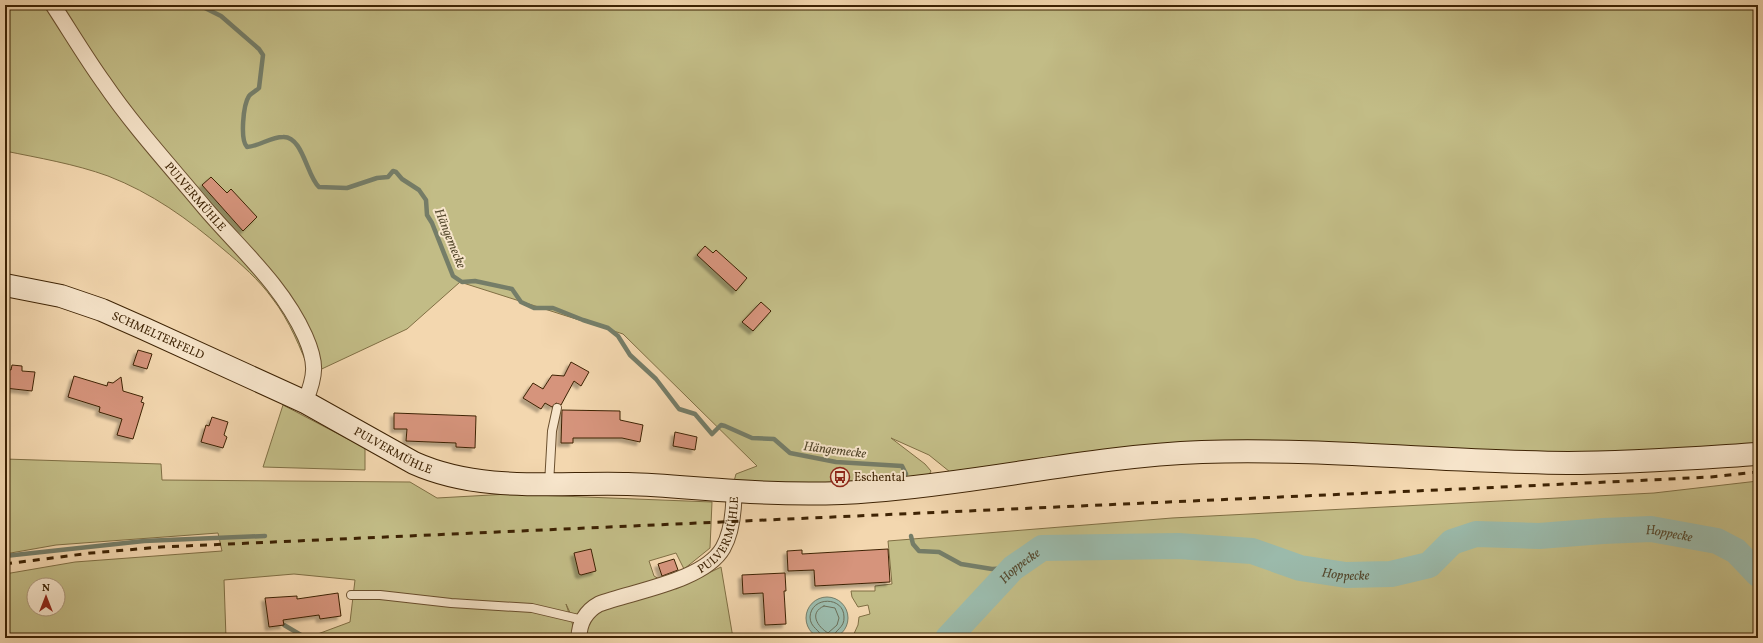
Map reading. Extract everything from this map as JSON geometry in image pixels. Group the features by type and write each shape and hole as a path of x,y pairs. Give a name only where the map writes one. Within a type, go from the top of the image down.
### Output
{"main road":[{"name":"SCHMELTERFELD","path":"5,285 61,296 102,310 305,402"},
{"name":"PULVERMÜHLE","path":"305,402 400,456 441,474 484,482 630,484 734,491"},
{"path":"734,491 803,494 879,491 1078,464 1200,452 1330,452 1454,459 1569,463 1639,461 1758,454"}],"street":[{"name":"PULVERMÜHLE","path":"53,5 119,104 204,207 256,263 289,306 305,335 313,360 314,379 305,402"},
{"name":"PULVERMÜHLE","path":"583,620 591,609 599,604 681,579 697,572 712,562 724,547 728,536 732,522 734,491"},
{"path":"579,638 580,626 583,620"}],"lane":[{"path":"549,484 552,431 557,408"},
{"path":"351,595 380,595 451,603 532,608 583,620"}],"shaded area":[{"path":"5,5 1758,5 1758,454 1330,452 955,476 929,455 891,438 925,464 931,471 926,481 733,485 736,474 757,466 623,334 460,282 407,329 311,374 289,325 267,291 236,260 183,217 140,190 108,176 70,165 5,151"},
{"path":"283,405 365,448 365,470 263,467"},
{"path":"5,459 161,464 162,480 410,482 437,498 509,494 712,502 710,548 684,569 676,553 649,561 654,576 676,589 721,567 733,638 582,638 566,604 577,638 307,638 350,622 355,580 294,574 224,580 226,638 5,638 5,574 75,562 222,551 218,533 56,545 5,554"},
{"path":"1758,481 1758,638 852,638 858,625 859,617 870,614 868,605 858,607 852,597 851,591 875,591 875,586 892,584 888,541 1172,518 1654,493"}],"water":[{"path":"823,597 831,597 842,603 848,614 848,622 842,633 831,639 823,639 812,633 806,622 806,614 812,603"}],"building":[{"path":"211,177 227,193 231,189 257,217 243,231 202,185"},
{"path":"705,246 713,253 716,250 747,278 736,291 697,255"},
{"path":"761,302 771,311 753,331 742,322"},
{"path":"138,350 152,354 147,369 133,365"},
{"path":"571,362 589,372 581,386 574,381 561,405 556,403 552,407 545,403 541,409 523,398 533,383 543,389 552,375 564,376"},
{"path":"12,365 22,366 22,371 35,372 32,391 5,388 5,369 11,370"},
{"path":"74,376 107,386 108,382 113,383 121,377 123,391 143,397 141,402 144,403 133,439 117,435 122,419 99,412 100,407 68,397"},
{"path":"562,410 620,411 620,420 643,425 640,442 622,438 573,438 573,443 561,443"},
{"path":"394,413 476,416 475,448 456,447 456,443 406,441 407,429 394,429"},
{"path":"212,417 228,422 224,435 227,437 223,448 201,442 206,425 209,426"},
{"path":"675,432 697,437 695,450 673,446"},
{"path":"591,549 596,571 581,575 579,574 574,553"},
{"path":"888,549 890,582 815,586 814,570 788,571 787,551 802,550 802,554"},
{"path":"674,559 678,570 662,576 658,564"},
{"path":"785,573 786,591 784,591 786,624 765,625 763,593 743,594 742,575"},
{"path":"338,593 341,616 320,619 319,615 283,620 284,625 269,627 265,598 297,596 297,599"}],"waterway":[{"name":"Hängemecke","path":"199,5 221,16 259,49 263,55 259,88 249,96 245,107 243,130 247,147 278,137 290,138 300,150 311,175 319,187 347,188 377,178 388,177 393,171 396,172 402,179 419,190 426,200 427,215 432,223 453,276 462,282 475,281 512,289 521,302 534,308 553,308 608,328 618,336 630,355 656,379 679,409 695,414 712,434 721,425 752,438 774,439 790,453 836,462 902,466 906,474"},
{"name":"Hoppecke","path":"948,638 1013,568 1042,548 1178,546 1252,551 1300,568 1346,575 1391,574 1429,565 1452,542 1476,534 1539,536 1651,529 1717,541 1736,551 1758,574"},
{"path":"5,556 144,541 265,536"},
{"name":"Hängemecke","path":"911,536 913,544 919,551 939,552 961,564 992,569 1013,568"},
{"path":"284,625 306,638"}],"railway":[{"path":"5,564 91,553 161,547 1482,488 1711,477 1758,472"}],"place":[{"name":"Eschental","path":"840,477"}]}
